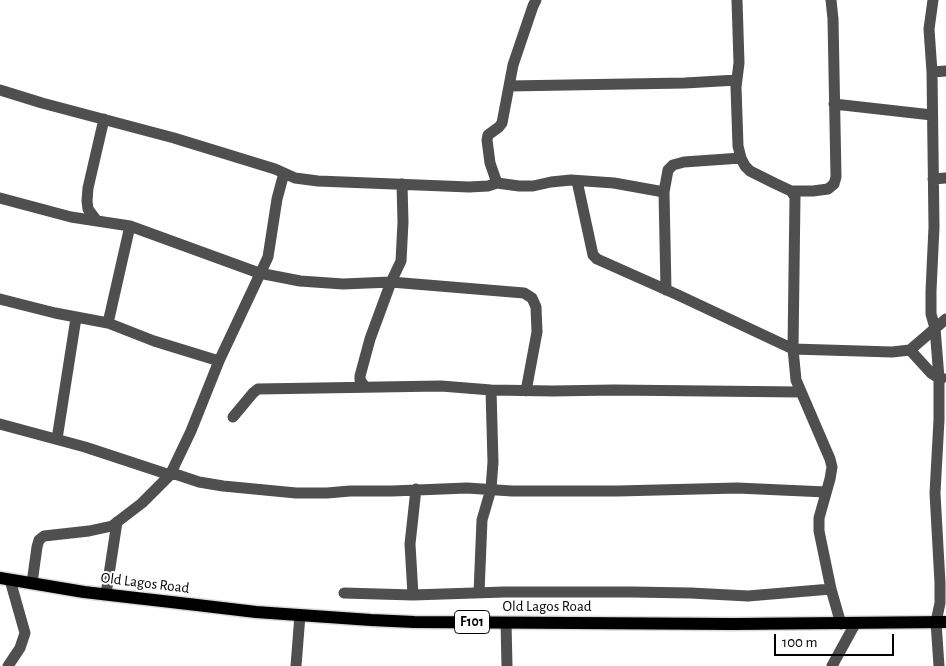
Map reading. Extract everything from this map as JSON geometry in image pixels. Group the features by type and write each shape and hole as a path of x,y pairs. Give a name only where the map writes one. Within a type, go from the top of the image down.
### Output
{"main road":[{"name":"Old Lagos Road","path":"5,579 106,594 256,612 414,622 855,624 941,622"}],"street":[{"path":"497,183 490,163 488,135 499,127 502,122 518,49 536,0"},
{"path":"737,0 739,63 737,80 738,146 741,158 750,172 791,191 828,189 834,184 836,177 831,0"},
{"path":"933,0 929,29 932,72 934,227 931,306 942,378 939,420 941,493 939,666"},
{"path":"932,72 946,71"},
{"path":"509,86 686,83 737,80"},
{"path":"0,90 174,138 275,169 295,178 318,181 479,187 497,183 526,186 551,182 578,181 614,183 664,192"},
{"path":"834,104 932,115"},
{"path":"97,221 88,209 87,201 88,188 104,119"},
{"path":"666,290 664,192 668,170 673,165 684,162 741,158"},
{"path":"32,583 37,547 39,540 44,536 101,529 118,522 170,474 191,430 219,361 268,257 277,199 284,173"},
{"path":"932,179 946,178"},
{"path":"578,181 591,247 596,259 793,349 892,352 910,350 946,319"},
{"path":"365,387 360,380 360,376 370,339 391,282 402,261 402,184"},
{"path":"791,191 794,197 793,349 796,380 832,467 819,518 819,531 831,589 842,624"},
{"path":"1,202 71,217 130,226 259,273 300,281 343,284 391,282 524,292 532,298 536,307 537,332 526,391"},
{"path":"108,323 130,226"},
{"path":"0,299 76,318 108,323 154,341 219,361"},
{"path":"57,439 76,318"},
{"path":"910,350 931,373 942,378"},
{"path":"233,417 258,389 441,386 526,391 800,392"},
{"path":"479,594 482,520 491,489 493,462 491,390"},
{"path":"0,424 57,439 190,480 222,486 296,493 468,488 512,491 737,488 826,492"},
{"path":"413,595 410,544 416,489"},
{"path":"106,594 118,522"},
{"path":"5,579 25,634 20,648 8,666"},
{"path":"344,593 413,595 691,593 748,596 831,589"},
{"path":"296,666 300,615"},
{"path":"506,623 507,666"},
{"path":"832,666 855,624"}]}
